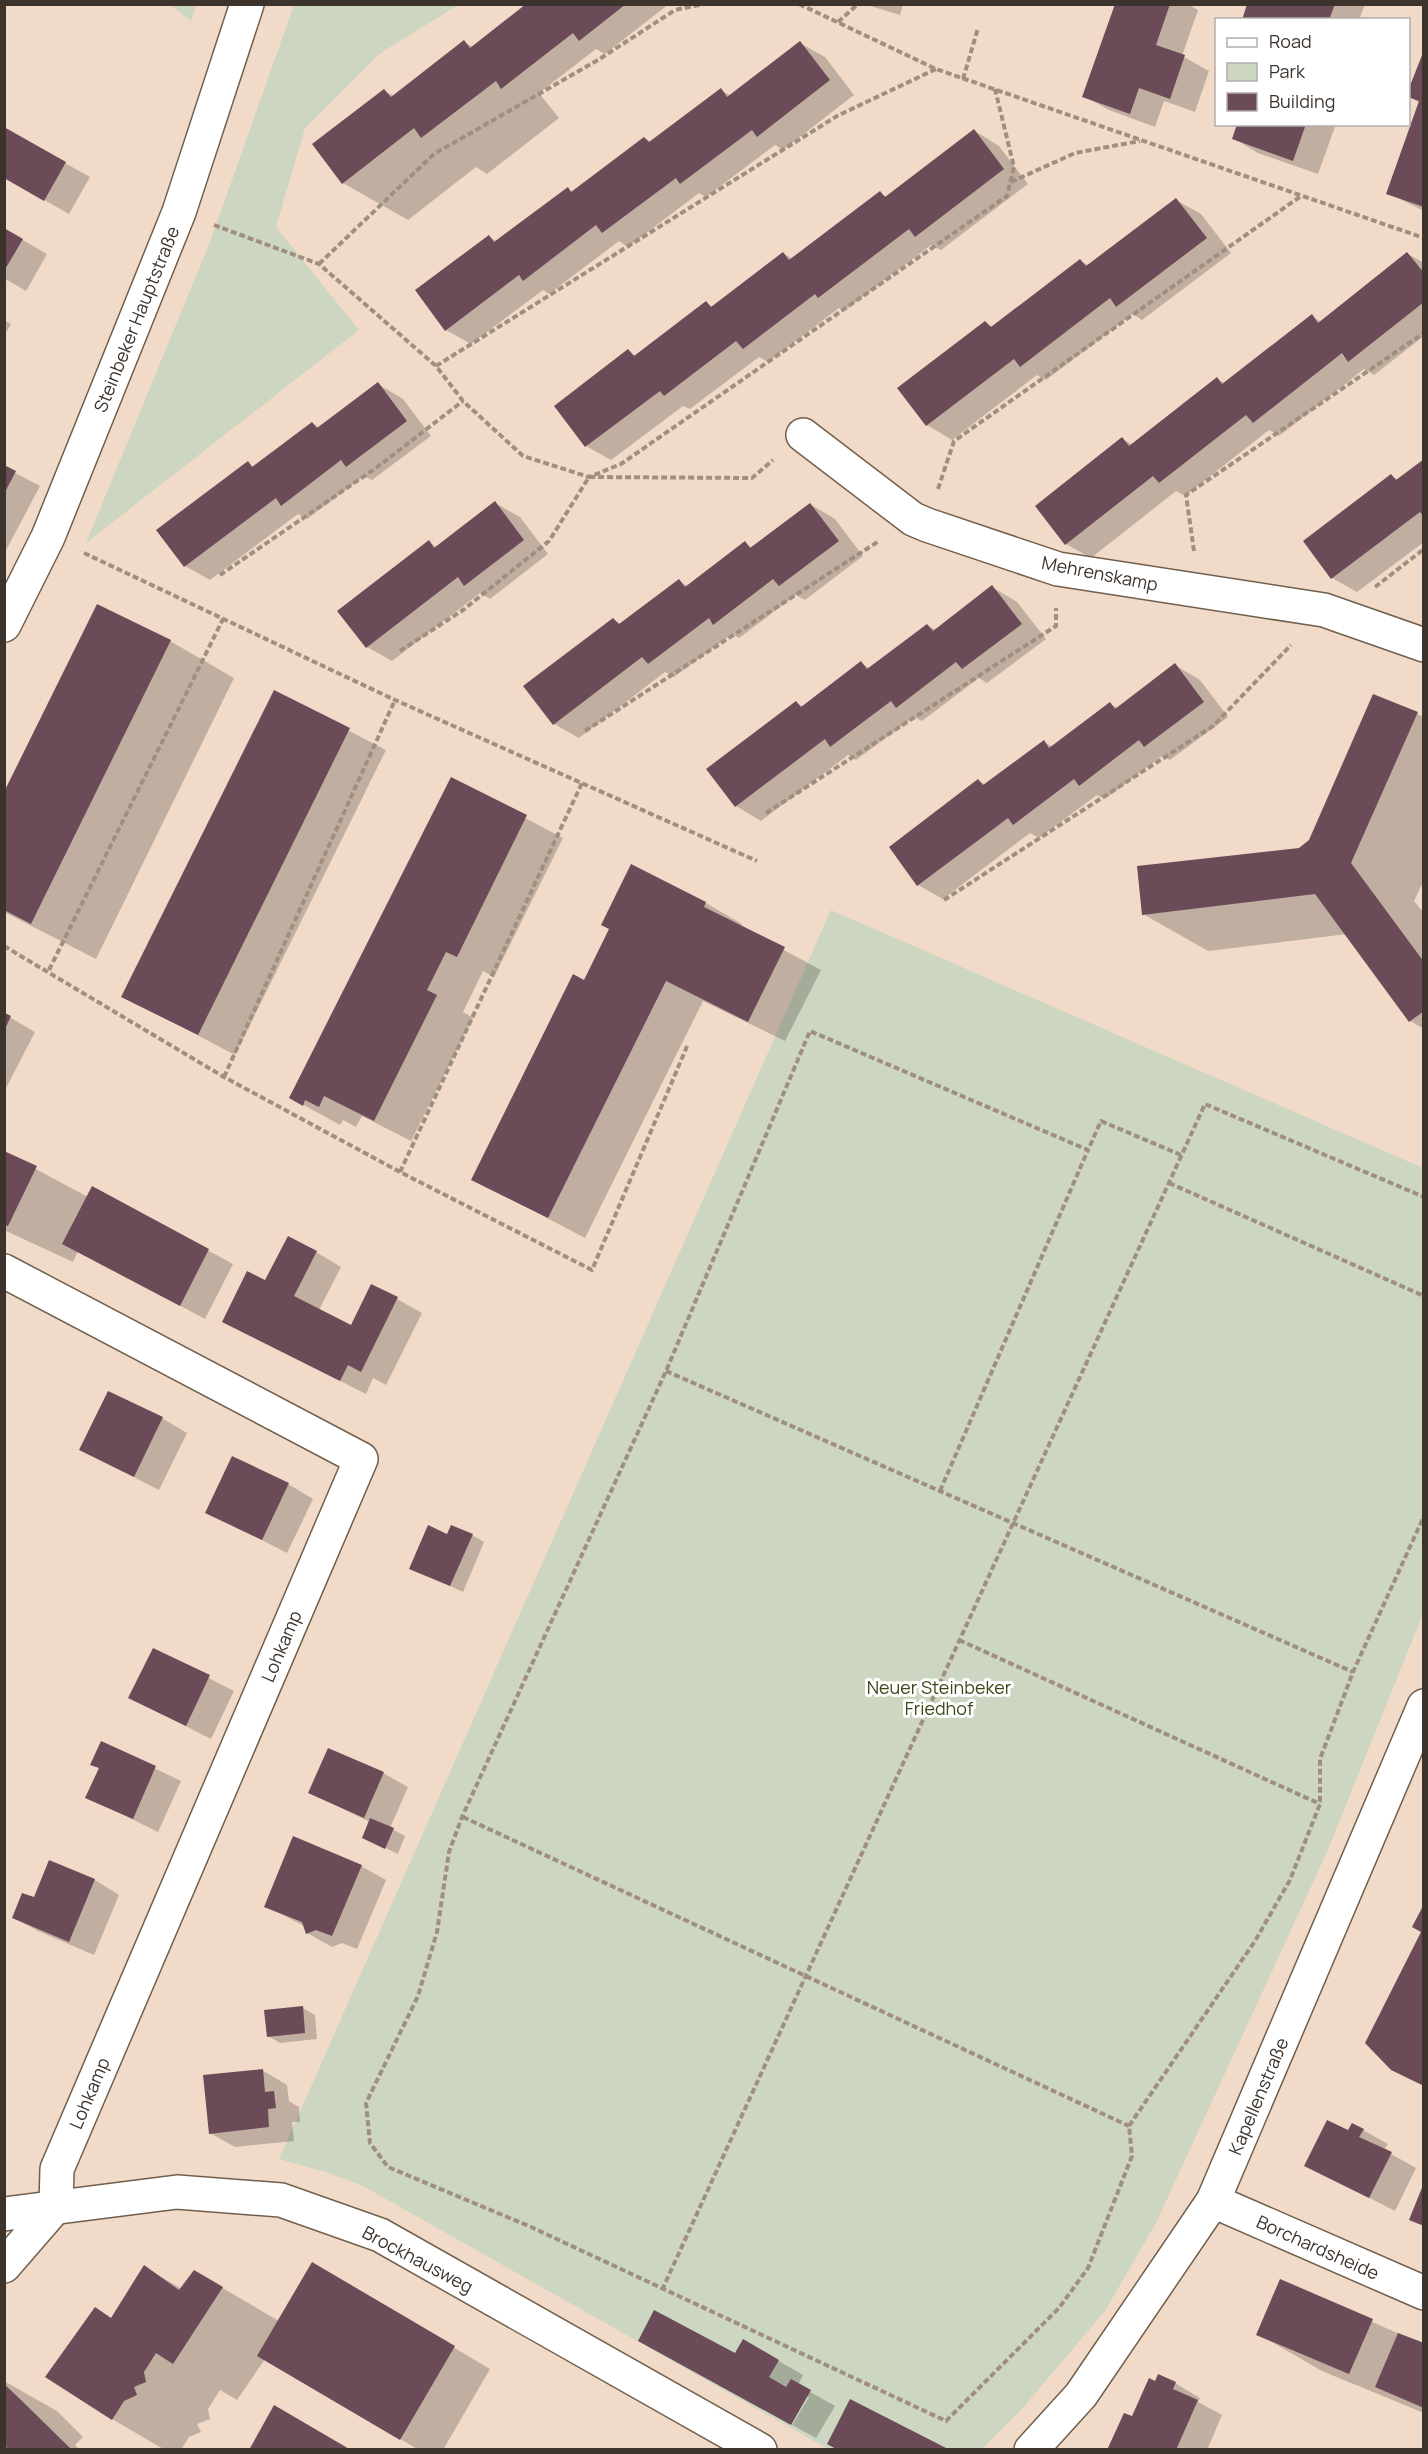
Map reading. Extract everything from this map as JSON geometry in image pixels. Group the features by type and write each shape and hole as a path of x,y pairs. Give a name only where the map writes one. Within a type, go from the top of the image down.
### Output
{"street":[{"name":"Steinbeker Hauptstraße","path":"4,625 48,537 179,212 246,4"},
{"name":"Mehrenskamp","path":"803,435 920,522 1058,569 1332,612 1424,645"},
{"name":"Lohkamp","path":"4,1271 361,1459 57,2169 56,2206"},
{"name":"Kapellenstraße","path":"1031,2450 1081,2395 1213,2201 1424,1706"},
{"name":"Brockhausweg","path":"4,2214 177,2192 281,2200 380,2235 760,2450"},
{"name":"Borchardsheide","path":"1213,2201 1424,2294"},
{"path":"4,2266 56,2206"}],"path":[{"path":"319,264 434,154 598,60 675,10 704,4"},
{"path":"799,4 936,69 1424,238"},
{"path":"838,21 858,4"},
{"path":"963,79 978,28"},
{"path":"436,366 837,116 936,69"},
{"path":"400,651 463,610 549,541 589,477 621,464 1007,196 1014,167 995,89"},
{"path":"1010,182 1075,153 1143,140"},
{"path":"585,731 788,602 920,522 954,441 1302,195"},
{"path":"179,212 319,264 436,366 463,401 523,456 589,477 752,478"},
{"path":"1199,590 1186,495 1424,333"},
{"path":"220,575 376,468 463,401"},
{"path":"48,537 395,700 757,861"},
{"path":"944,900 1213,726 1332,612 1424,549"},
{"path":"766,813 1056,626 1058,569"},
{"path":"49,970 223,619"},
{"path":"224,1077 395,700"},
{"path":"400,1172 582,783"},
{"path":"4,946 49,970 224,1077 400,1172 592,1270 688,1044"},
{"path":"1088,1150 810,1031 666,1371 462,1817 449,1852 437,1932 418,1996 366,2103 370,2143 388,2168 531,2227 946,2421 1059,2308 1088,2268 1131,2156 1129,2126 1255,1941 1290,1880 1320,1804 1320,1759 1353,1672 1424,1516"},
{"path":"662,2290 1205,1104 1424,1197"},
{"path":"940,1491 1101,1121 1181,1155"},
{"path":"1169,1183 1424,1296"},
{"path":"666,1371 1353,1672"},
{"path":"959,1640 1320,1804"},
{"path":"462,1817 1129,2126"}],"green space":[{"path":"170,5 196,5 191,21"},
{"path":"294,5 458,5 379,54 305,128 276,227 359,330 86,543 210,242"},
{"name":"Neuer Steinbeker Friedhof","path":"831,910 1423,1168 1423,1614 1327,1852 1156,2223 1105,2311 1022,2409 982,2449 828,2449 363,2186 326,2172 279,2159"}],"building":[{"path":"526,4 626,4 579,41 573,33 501,89 496,81 421,138 414,128 342,184 312,144 384,89 391,97 464,40 470,48"},
{"path":"1115,4 1170,4 1156,45 1185,55 1170,99 1139,88 1130,114 1082,97"},
{"path":"1247,4 1335,4 1330,18 1243,18"},
{"path":"800,41 830,80 757,137 752,130 680,184 676,178 602,233 596,225 523,281 519,275 445,331 415,290 489,235 494,242 568,187 571,192 644,137 649,142 721,88 727,97"},
{"path":"1424,50 1424,207 1386,194 1419,101 1410,98 1410,86"},
{"path":"1236,126 1305,126 1293,161 1232,139"},
{"path":"4,127 66,162 44,201 4,178"},
{"path":"974,129 1004,169 915,237 909,229 818,298 815,294 743,349 736,341 664,396 660,391 585,447 554,406 628,349 634,356 706,301 711,307 783,252 789,260 880,191 885,197"},
{"path":"1176,198 1207,238 1116,307 1110,298 1020,367 1014,359 926,426 897,388 985,321 991,327 1080,259 1086,266"},
{"path":"4,228 23,239 4,271"},
{"path":"1407,252 1424,273 1424,302 1348,362 1342,353 1253,423 1246,415 1159,483 1153,476 1065,545 1035,506 1122,437 1129,446 1217,377 1222,384 1312,314 1318,323"},
{"path":"378,382 407,421 346,467 341,460 281,506 276,498 184,567 156,530 248,461 252,467 312,422 317,428"},
{"path":"1424,459 1424,517 1420,512 1331,579 1303,541 1391,474 1396,480"},
{"path":"4,465 16,471 4,494"},
{"path":"495,501 524,540 464,586 458,577 366,648 337,611 429,540 434,548"},
{"path":"810,503 839,541 779,586 773,579 713,625 709,618 648,664 642,657 553,725 523,686 613,618 619,624 679,579 685,587 745,541 750,548"},
{"path":"992,585 1022,624 962,669 956,662 896,708 891,701 830,747 825,739 735,807 706,769 796,701 801,707 861,661 867,669 927,624 933,631"},
{"path":"97,604 171,640 31,924 4,910 4,792"},
{"path":"1175,663 1204,702 1144,747 1139,740 1079,786 1074,779 1013,825 1008,818 917,886 889,847 978,779 983,785 1044,740 1049,748 1110,702 1115,709"},
{"path":"274,690 350,728 198,1035 121,997"},
{"path":"1373,694 1418,712 1351,863 1424,962 1424,1011 1409,1022 1315,894 1142,915 1137,866 1299,848 1309,840"},
{"path":"451,777 527,815 457,957 446,952 427,990 437,995 374,1121 324,1096 319,1107 305,1100 303,1106 289,1098"},
{"path":"631,864 706,902 704,907 785,947 748,1022 666,981 548,1218 471,1180 573,974 584,980 609,929 601,925"},
{"path":"5,1013 11,1016 5,1029"},
{"path":"4,1151 37,1166 8,1226 4,1225"},
{"path":"92,1186 209,1249 180,1306 62,1244"},
{"path":"288,1236 317,1251 294,1296 351,1325 371,1284 398,1297 361,1372 348,1365 340,1381 222,1322 247,1271 265,1280"},
{"path":"108,1391 163,1417 134,1477 79,1450"},
{"path":"232,1456 289,1483 262,1540 205,1513"},
{"path":"428,1525 447,1534 451,1525 473,1534 450,1586 409,1569"},
{"path":"153,1648 210,1675 186,1726 128,1698"},
{"path":"101,1741 156,1766 133,1819 85,1798 99,1768 90,1765"},
{"path":"328,1748 384,1772 364,1818 308,1793"},
{"path":"370,1818 394,1828 385,1849 362,1838"},
{"path":"293,1836 362,1865 332,1936 316,1930 306,1934 302,1922 264,1907"},
{"path":"49,1860 95,1879 69,1942 12,1918 22,1893 34,1897"},
{"path":"1424,1904 1424,2086 1391,2070 1365,2043 1421,1932 1412,1927"},
{"path":"303,2006 305,2033 267,2037 264,2010"},
{"path":"263,2069 265,2092 274,2091 276,2108 268,2109 269,2127 209,2134 203,2075"},
{"path":"1327,2120 1348,2130 1352,2123 1364,2129 1359,2137 1392,2152 1369,2198 1304,2166"},
{"path":"1424,2185 1424,2226 1409,2220"},
{"path":"312,2262 455,2346 400,2440 257,2356"},
{"path":"144,2265 179,2290 194,2270 223,2287 173,2364 156,2353 144,2372 146,2382 134,2387 137,2395 124,2401 112,2420 45,2377 95,2307 111,2318"},
{"path":"1280,2279 1373,2319 1349,2374 1256,2335"},
{"path":"654,2310 735,2353 743,2339 779,2360 769,2377 786,2387 791,2379 811,2390 791,2425 638,2341"},
{"path":"1398,2333 1424,2343 1424,2408 1375,2387"},
{"path":"1158,2374 1176,2382 1173,2389 1198,2400 1176,2450 1107,2450 1124,2413 1132,2416 1149,2378 1155,2381"},
{"path":"4,2384 72,2450 9,2450 4,2445"},
{"path":"850,2399 950,2450 838,2450 827,2444"},
{"path":"274,2405 351,2450 249,2450"}]}
